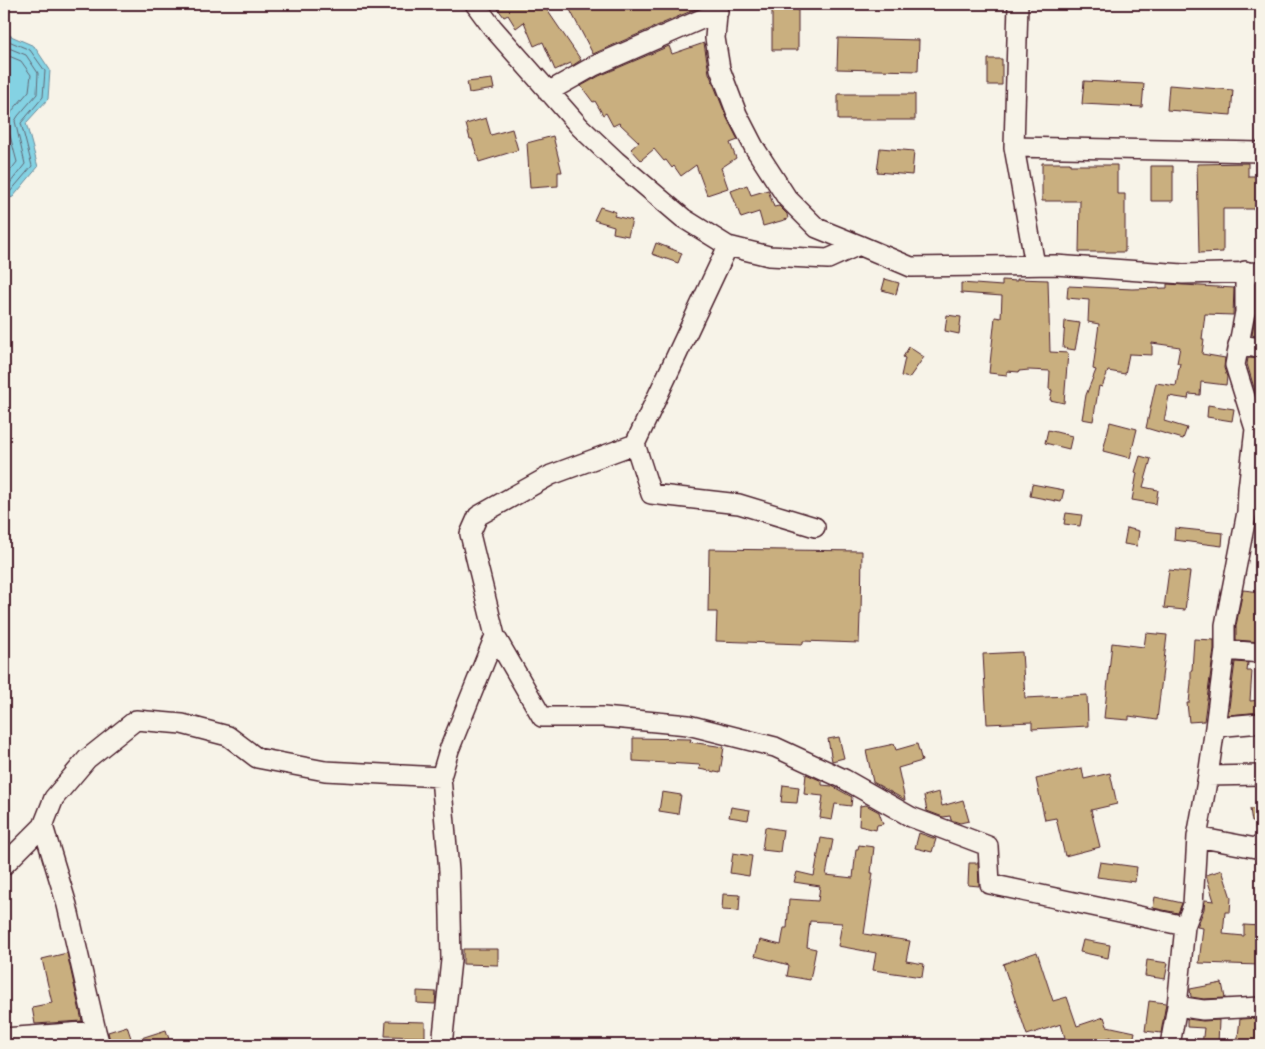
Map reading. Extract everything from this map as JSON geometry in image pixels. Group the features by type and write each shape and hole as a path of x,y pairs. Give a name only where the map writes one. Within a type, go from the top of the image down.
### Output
{"street":[{"path":"475,4 492,27 580,127 616,161 683,218 728,246 769,256 828,259 859,244"},
{"path":"1018,4 1014,147 1035,265"},
{"path":"548,92 594,66 718,8"},
{"path":"718,8 715,38 720,69 737,114 754,147 788,198 817,228 911,267 1055,265 1183,274 1253,271 1253,313 1238,345 1235,365 1254,429 1248,489 1254,513 1225,625 1225,650 1215,727 1197,836 1193,905 1185,926 1177,1006 1170,1045"},
{"path":"1014,147 1261,152"},
{"path":"728,246 635,444 651,494 739,504 815,527"},
{"path":"1238,345 1261,348"},
{"path":"635,444 551,475 478,516 470,534 494,636 542,717 603,717 688,725 775,747 844,779 911,817 988,846 990,884 1185,926"},
{"path":"442,1045 451,960 449,871 441,777 449,750 494,636"},
{"path":"1225,650 1261,654"},
{"path":"4,865 43,826 54,798 87,759 136,720 182,724 228,736 257,758 325,771 441,777"},
{"path":"1215,727 1261,723"},
{"path":"1208,776 1261,775"},
{"path":"4,1038 98,1038 67,905 43,826"},
{"path":"1197,836 1261,849"},
{"path":"1177,1006 1203,1010 1261,1007"}],"water":[{"path":"4,33 34,46 50,70 48,99 26,123 38,167 13,197 4,200"}],"building":[{"path":"501,4 543,4 581,60 572,66 571,63 555,70 543,42 534,46 524,22 516,28 508,15 504,17 498,9 502,6"},
{"path":"567,4 707,4 593,54"},
{"path":"772,4 798,4 798,50 772,50"},
{"path":"838,38 919,40 918,71 837,69"},
{"path":"704,43 709,73 738,140 730,143 736,158 721,168 728,188 707,195 696,165 681,176 674,166 672,168 654,149 641,160 631,149 639,142 619,123 613,126 606,113 603,115 595,101 593,102 581,86 599,76 669,46 672,54"},
{"path":"988,59 1002,59 1002,85 988,85"},
{"path":"492,79 494,89 469,93 467,82"},
{"path":"1084,81 1144,84 1142,107 1082,104"},
{"path":"1169,85 1233,90 1231,115 1167,110"},
{"path":"838,94 915,94 915,120 838,120"},
{"path":"486,118 491,135 512,129 518,150 479,162 466,124"},
{"path":"553,136 562,172 558,172 558,186 530,188 527,143"},
{"path":"880,148 914,151 912,175 877,172"},
{"path":"1042,163 1117,165 1117,194 1125,194 1125,252 1079,252 1080,201 1042,201"},
{"path":"1248,163 1248,176 1261,176 1261,209 1223,209 1223,252 1199,253 1197,164"},
{"path":"1151,166 1173,166 1173,201 1151,201"},
{"path":"747,185 751,195 768,190 774,207 779,206 787,214 788,219 763,226 759,212 741,218 731,191"},
{"path":"600,207 616,212 614,216 632,220 628,236 613,233 614,226 594,220"},
{"path":"656,243 682,253 678,263 652,254"},
{"path":"885,279 899,283 896,294 882,290"},
{"path":"1017,279 1048,280 1050,352 1068,353 1064,403 1050,400 1052,390 1049,389 1050,371 1007,371 1007,375 989,373 995,317 1001,318 1002,296 961,293 961,283 1002,286 1002,280 1017,281"},
{"path":"1167,284 1234,288 1233,315 1205,314 1202,339 1204,339 1202,354 1225,358 1226,385 1201,382 1200,395 1189,394 1188,399 1169,396 1164,421 1187,428 1183,439 1146,428 1156,383 1176,386 1180,363 1177,363 1180,347 1152,343 1152,355 1129,354 1125,374 1108,371 1102,387 1099,386 1093,421 1082,419 1086,395 1096,370 1093,369 1099,324 1088,322 1089,300 1067,298 1068,286 1132,289 1167,288"},
{"path":"1256,288 1261,289 1261,337 1252,335 1256,312"},
{"path":"947,315 961,317 959,334 945,331"},
{"path":"1065,321 1080,323 1075,350 1063,348"},
{"path":"909,347 924,357 909,378 901,376 905,358 903,357"},
{"path":"1248,358 1261,359 1261,411 1247,364"},
{"path":"1208,405 1234,409 1232,421 1207,417"},
{"path":"1110,422 1137,429 1130,458 1103,451"},
{"path":"1048,430 1072,436 1069,449 1045,443"},
{"path":"1140,456 1151,459 1143,487 1158,490 1156,504 1132,500 1137,473 1135,472"},
{"path":"1032,484 1064,490 1061,502 1030,496"},
{"path":"1066,513 1082,515 1080,526 1064,524"},
{"path":"1127,528 1139,531 1137,546 1124,544"},
{"path":"1175,528 1223,533 1222,546 1174,540"},
{"path":"709,549 862,551 859,643 803,641 803,644 716,641 717,612 708,612"},
{"path":"1169,570 1190,572 1185,610 1164,608"},
{"path":"1243,590 1261,592 1261,642 1236,640 1236,626"},
{"path":"1146,633 1167,635 1157,720 1129,716 1129,720 1104,718 1112,643 1144,647"},
{"path":"1194,639 1214,640 1214,649 1204,721 1189,722 1187,703 1189,703"},
{"path":"1022,652 1025,698 1087,695 1088,726 1032,729 1032,722 987,724 983,654"},
{"path":"1235,662 1248,663 1247,671 1252,671 1250,701 1261,700 1261,712 1228,715"},
{"path":"839,737 844,758 832,761 828,739"},
{"path":"633,738 691,739 690,742 724,747 720,773 699,769 700,765 633,761"},
{"path":"894,744 896,750 917,744 922,761 898,768 905,800 873,782 866,750"},
{"path":"1082,768 1084,779 1110,773 1117,804 1091,810 1100,847 1065,856 1056,818 1045,820 1036,779"},
{"path":"806,774 822,781 822,785 832,786 852,797 851,806 835,804 832,820 820,818 823,796 804,794"},
{"path":"783,785 799,787 797,803 781,802"},
{"path":"662,792 681,795 678,814 659,811"},
{"path":"939,792 942,806 963,800 969,821 960,823 951,820 950,816 943,817 927,811 924,796"},
{"path":"866,805 879,812 883,824 877,825 876,830 859,826 860,806"},
{"path":"731,807 750,810 748,820 729,817"},
{"path":"1261,808 1261,821 1252,822 1250,809"},
{"path":"765,827 783,830 780,852 762,850"},
{"path":"919,833 936,839 932,852 915,848"},
{"path":"821,838 833,840 826,875 853,878 856,849 858,849 859,845 874,847 871,873 873,873 864,934 910,941 906,961 924,964 922,977 873,970 876,953 838,946 842,923 810,921 807,947 816,949 810,980 787,976 789,965 755,956 760,940 781,945 784,928 787,928 789,899 818,901 820,886 794,882 797,872 814,876"},
{"path":"733,853 752,856 749,876 730,873"},
{"path":"1100,862 1137,867 1135,882 1097,877"},
{"path":"969,863 978,863 979,886 968,885"},
{"path":"1222,870 1231,898 1230,912 1225,912 1223,934 1244,936 1244,925 1261,926 1260,965 1199,963 1203,928 1197,927 1204,909 1205,900 1214,901 1206,875"},
{"path":"723,894 740,895 739,911 722,910"},
{"path":"1155,897 1182,903 1178,913 1153,908"},
{"path":"1083,940 1110,945 1108,958 1080,952"},
{"path":"463,949 498,949 498,965 463,964"},
{"path":"1037,952 1053,1001 1067,997 1077,1026 1104,1017 1107,1026 1135,1032 1132,1045 1109,1045 1111,1037 1084,1045 1067,1045 1061,1024 1027,1035 1003,964"},
{"path":"67,953 82,1021 35,1024 32,1007 52,1003 42,959"},
{"path":"1147,960 1168,963 1165,979 1145,976"},
{"path":"1222,983 1225,998 1204,999 1191,997 1190,989"},
{"path":"417,991 436,992 435,1004 417,1003"},
{"path":"1149,1001 1166,1003 1161,1033 1145,1031"},
{"path":"1261,1018 1261,1045 1237,1045 1240,1019"},
{"path":"1187,1019 1219,1020 1218,1045 1202,1045 1204,1028 1187,1027"},
{"path":"386,1021 425,1022 425,1037 385,1036"},
{"path":"127,1026 132,1041 166,1030 170,1042 161,1045 111,1045 108,1032"}]}
